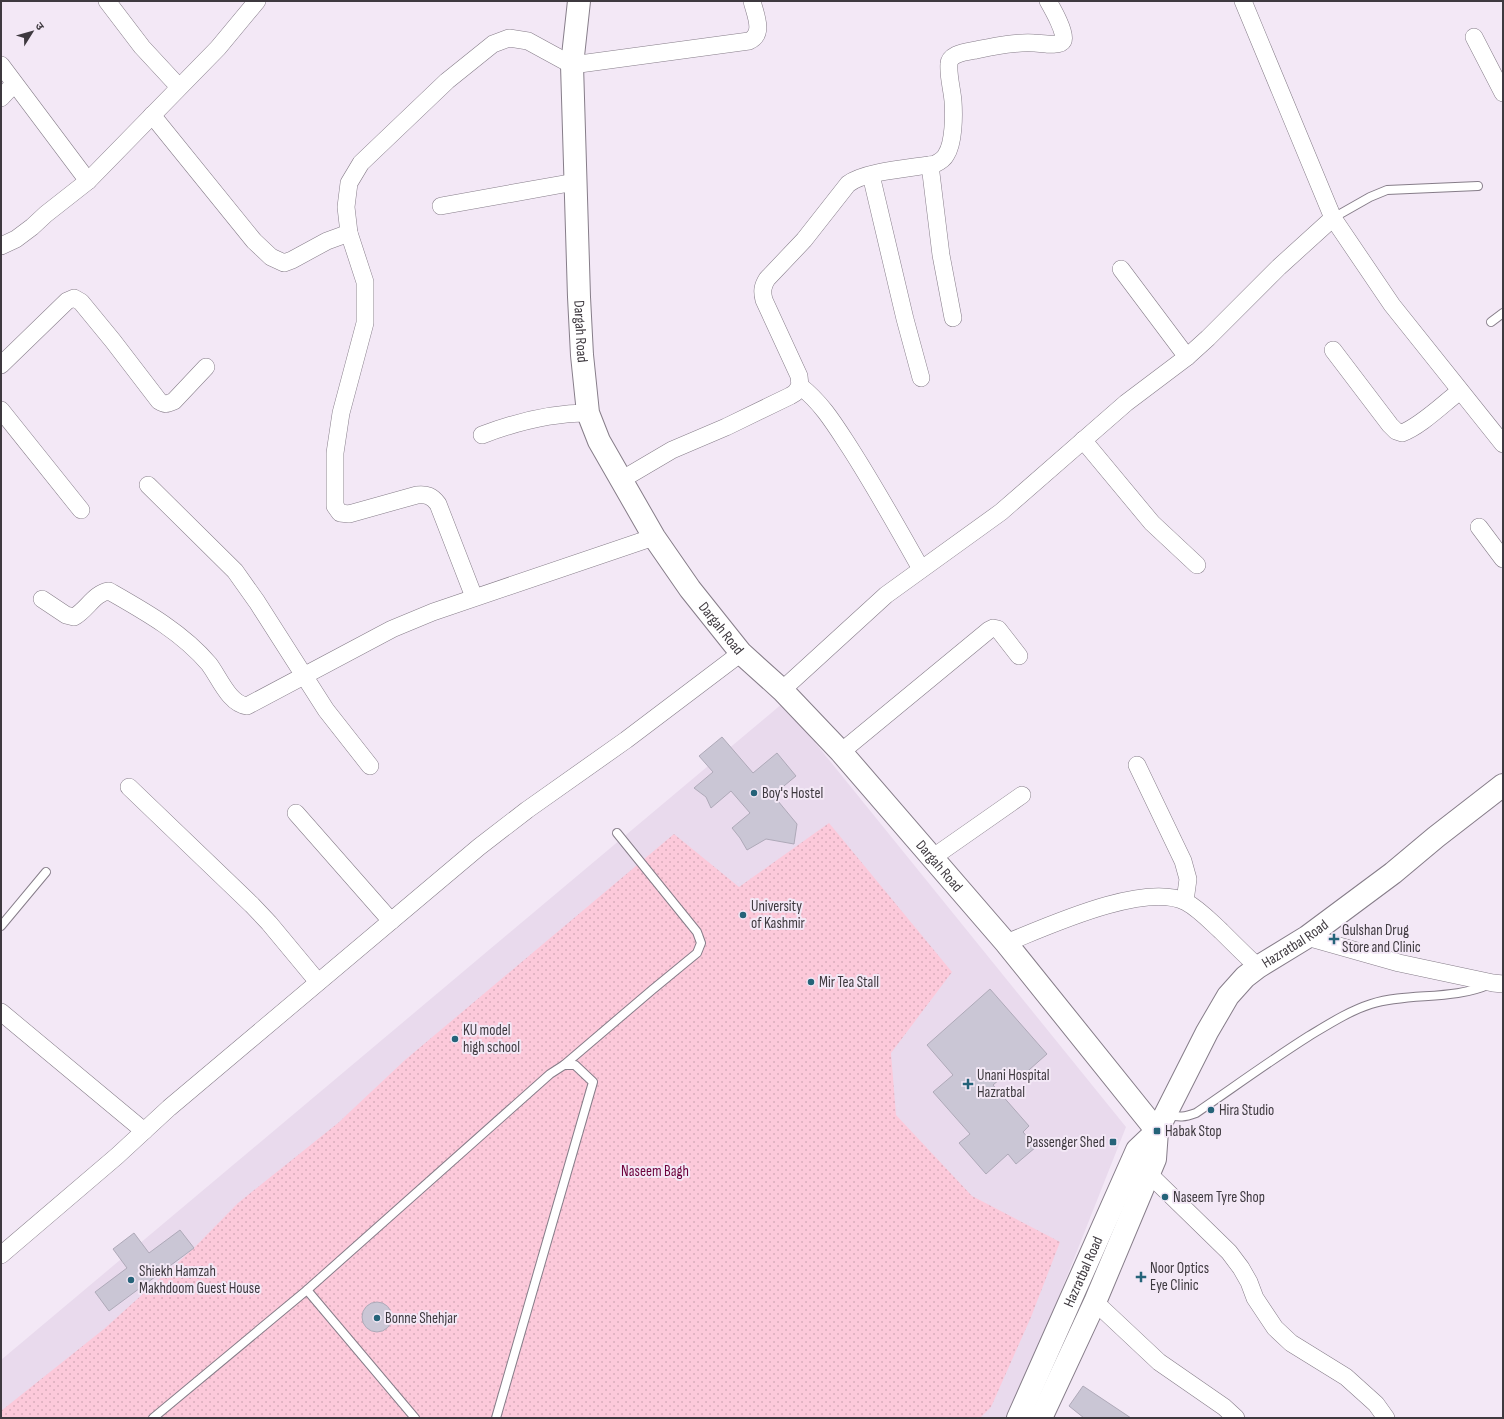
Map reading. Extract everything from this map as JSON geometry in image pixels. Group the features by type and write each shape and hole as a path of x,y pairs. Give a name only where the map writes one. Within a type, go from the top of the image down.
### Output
{"street":[{"path":"107,1 142,47 179,87"},
{"path":"1,246 16,239 88,181 218,48 257,1"},
{"name":"Dargah Road","path":"579,1 572,66 582,355 588,413 599,441 654,537 690,589 740,653 782,690 841,752 1161,1122"},
{"path":"474,597 438,504 433,497 425,494 417,495 349,514 340,512 335,506 334,453 341,413 365,323 365,282 349,233 346,207 349,183 361,163 447,81 493,44 509,38 528,41 572,66 749,41 754,39 758,34 758,26 752,1"},
{"path":"621,480 672,450 726,427 795,393 800,386 799,376 764,300 762,292 763,286 767,279 804,240 848,184 860,177 930,165 940,162 946,156 949,149 953,120 953,101 949,64 951,58 956,54 963,52 1007,44 1060,44 1064,37 1048,1"},
{"path":"1243,1 1333,218 1392,305 1503,444"},
{"path":"1474,37 1503,92"},
{"path":"1,65 88,181"},
{"path":"1,98 14,84"},
{"path":"152,115 254,241 271,257 284,263 327,241 349,233"},
{"path":"930,165 941,255 953,318"},
{"path":"871,175 900,298 921,378"},
{"path":"441,206 575,182"},
{"path":"782,690 886,595 1001,512 1126,403 1187,357 1279,267 1333,218"},
{"path":"1121,269 1187,357"},
{"path":"1,365 67,301 74,298 81,302 159,401 163,404 168,404 174,401 206,367"},
{"path":"1333,350 1390,425 1396,431 1402,433 1418,424 1460,390"},
{"path":"800,386 813,396 829,416 859,462 921,569"},
{"path":"1,410 81,510"},
{"path":"482,435 510,425 548,416 568,413 588,413"},
{"path":"1083,440 1152,523 1197,565"},
{"path":"148,485 235,571 257,602 326,710 370,766"},
{"path":"1479,527 1503,559"},
{"path":"42,599 66,615 74,617 80,614 101,593 109,591 142,610 173,631 198,651 214,670 232,698 241,705 247,706 392,630 433,612 654,537"},
{"path":"841,752 989,630 993,628 998,629 1019,656"},
{"path":"1,1255 318,982 479,847 527,810 626,740 740,653"},
{"path":"1137,765 1184,861 1188,879 1185,901"},
{"name":"Hazratbal Road","path":"1018,1418 1137,1150 1161,1122 1207,1032 1228,996 1245,977 1258,967 1307,937 1393,873 1436,837 1503,785"},
{"path":"129,787 252,905 318,982"},
{"path":"932,858 1022,795"},
{"path":"296,813 391,921"},
{"path":"1006,944 1084,913 1115,903 1142,898 1168,897 1185,901 1204,914 1258,967"},
{"path":"1307,937 1399,963 1498,983"},
{"path":"1,1012 144,1131"},
{"name":"Hazratbal Road","path":"1040,1418 1095,1302 1149,1174 1155,1159 1161,1122"},
{"path":"1149,1174 1229,1252 1241,1268 1255,1298 1275,1328 1291,1343 1346,1377 1376,1404 1386,1418"},
{"path":"1095,1302 1159,1362 1219,1403 1236,1418"}],"lane":[{"path":"1333,218 1370,197 1387,190 1478,186"},
{"path":"1491,322 1503,313"},
{"path":"158,1416 307,1290 550,1074 564,1065 697,953 702,943 697,932 618,833"},
{"path":"1,926 46,872"},
{"path":"1161,1122 1176,1117 1186,1117 1196,1113 1283,1052 1345,1014 1371,1004 1393,999 1459,994 1498,983"},
{"path":"496,1418 593,1082 576,1066 564,1065"},
{"path":"307,1290 415,1418"}],"shaded area":[{"name":"Naseem Bagh","path":"783,703 1126,1127 1011,1418 1,1418 1,1360"}],"green space":[{"name":"Naseem Bagh","path":"829,823 952,972 891,1053 896,1115 972,1196 1060,1242 1031,1317 991,1407 980,1418 1,1418 1,1411 104,1329 194,1248 238,1203 338,1123 405,1060 674,834 739,887"}],"building":[{"name":"Boy's Hostel","path":"722,737 753,773 777,753 796,776 773,795 797,824 794,844 766,839 747,850 732,828 750,813 731,791 711,808 706,797 694,788 713,772 699,756"},
{"name":"Unani Hospital Hazratbal","path":"990,989 1047,1054 1021,1077 1013,1068 993,1085 1029,1126 1023,1132 1036,1147 1016,1164 1008,1154 986,1174 959,1143 970,1134 933,1092 953,1075 927,1045"},
{"name":"Shiekh Hamzah Makhdoom Guest House","path":"180,1230 194,1248 109,1311 95,1292 127,1268 113,1249 134,1233 149,1253"},
{"name":"Bonne Shehjar","path":"377,1302 387,1307 392,1317 387,1327 377,1332 367,1327 362,1317 367,1307"},
{"path":"1083,1386 1131,1418 1084,1418 1069,1406"}],"place":[{"name":"Boy's Hostel","path":"754,793"},
{"name":"University of Kashmir","path":"743,915"},
{"name":"Gulshan Drug Store and Clinic","path":"1334,939"},
{"name":"Mir Tea Stall","path":"811,982"},
{"name":"KU model high school","path":"455,1039"},
{"name":"Unani Hospital Hazratbal","path":"968,1084"},
{"name":"Hira Studio","path":"1211,1110"},
{"name":"Habak Stop","path":"1157,1131"},
{"name":"Passenger Shed","path":"1113,1142"},
{"name":"Naseem Tyre Shop","path":"1165,1197"},
{"name":"Noor Optics Eye Clinic","path":"1141,1277"},
{"name":"Shiekh Hamzah Makhdoom Guest House","path":"131,1280"},
{"name":"Bonne Shehjar","path":"377,1318"}]}
